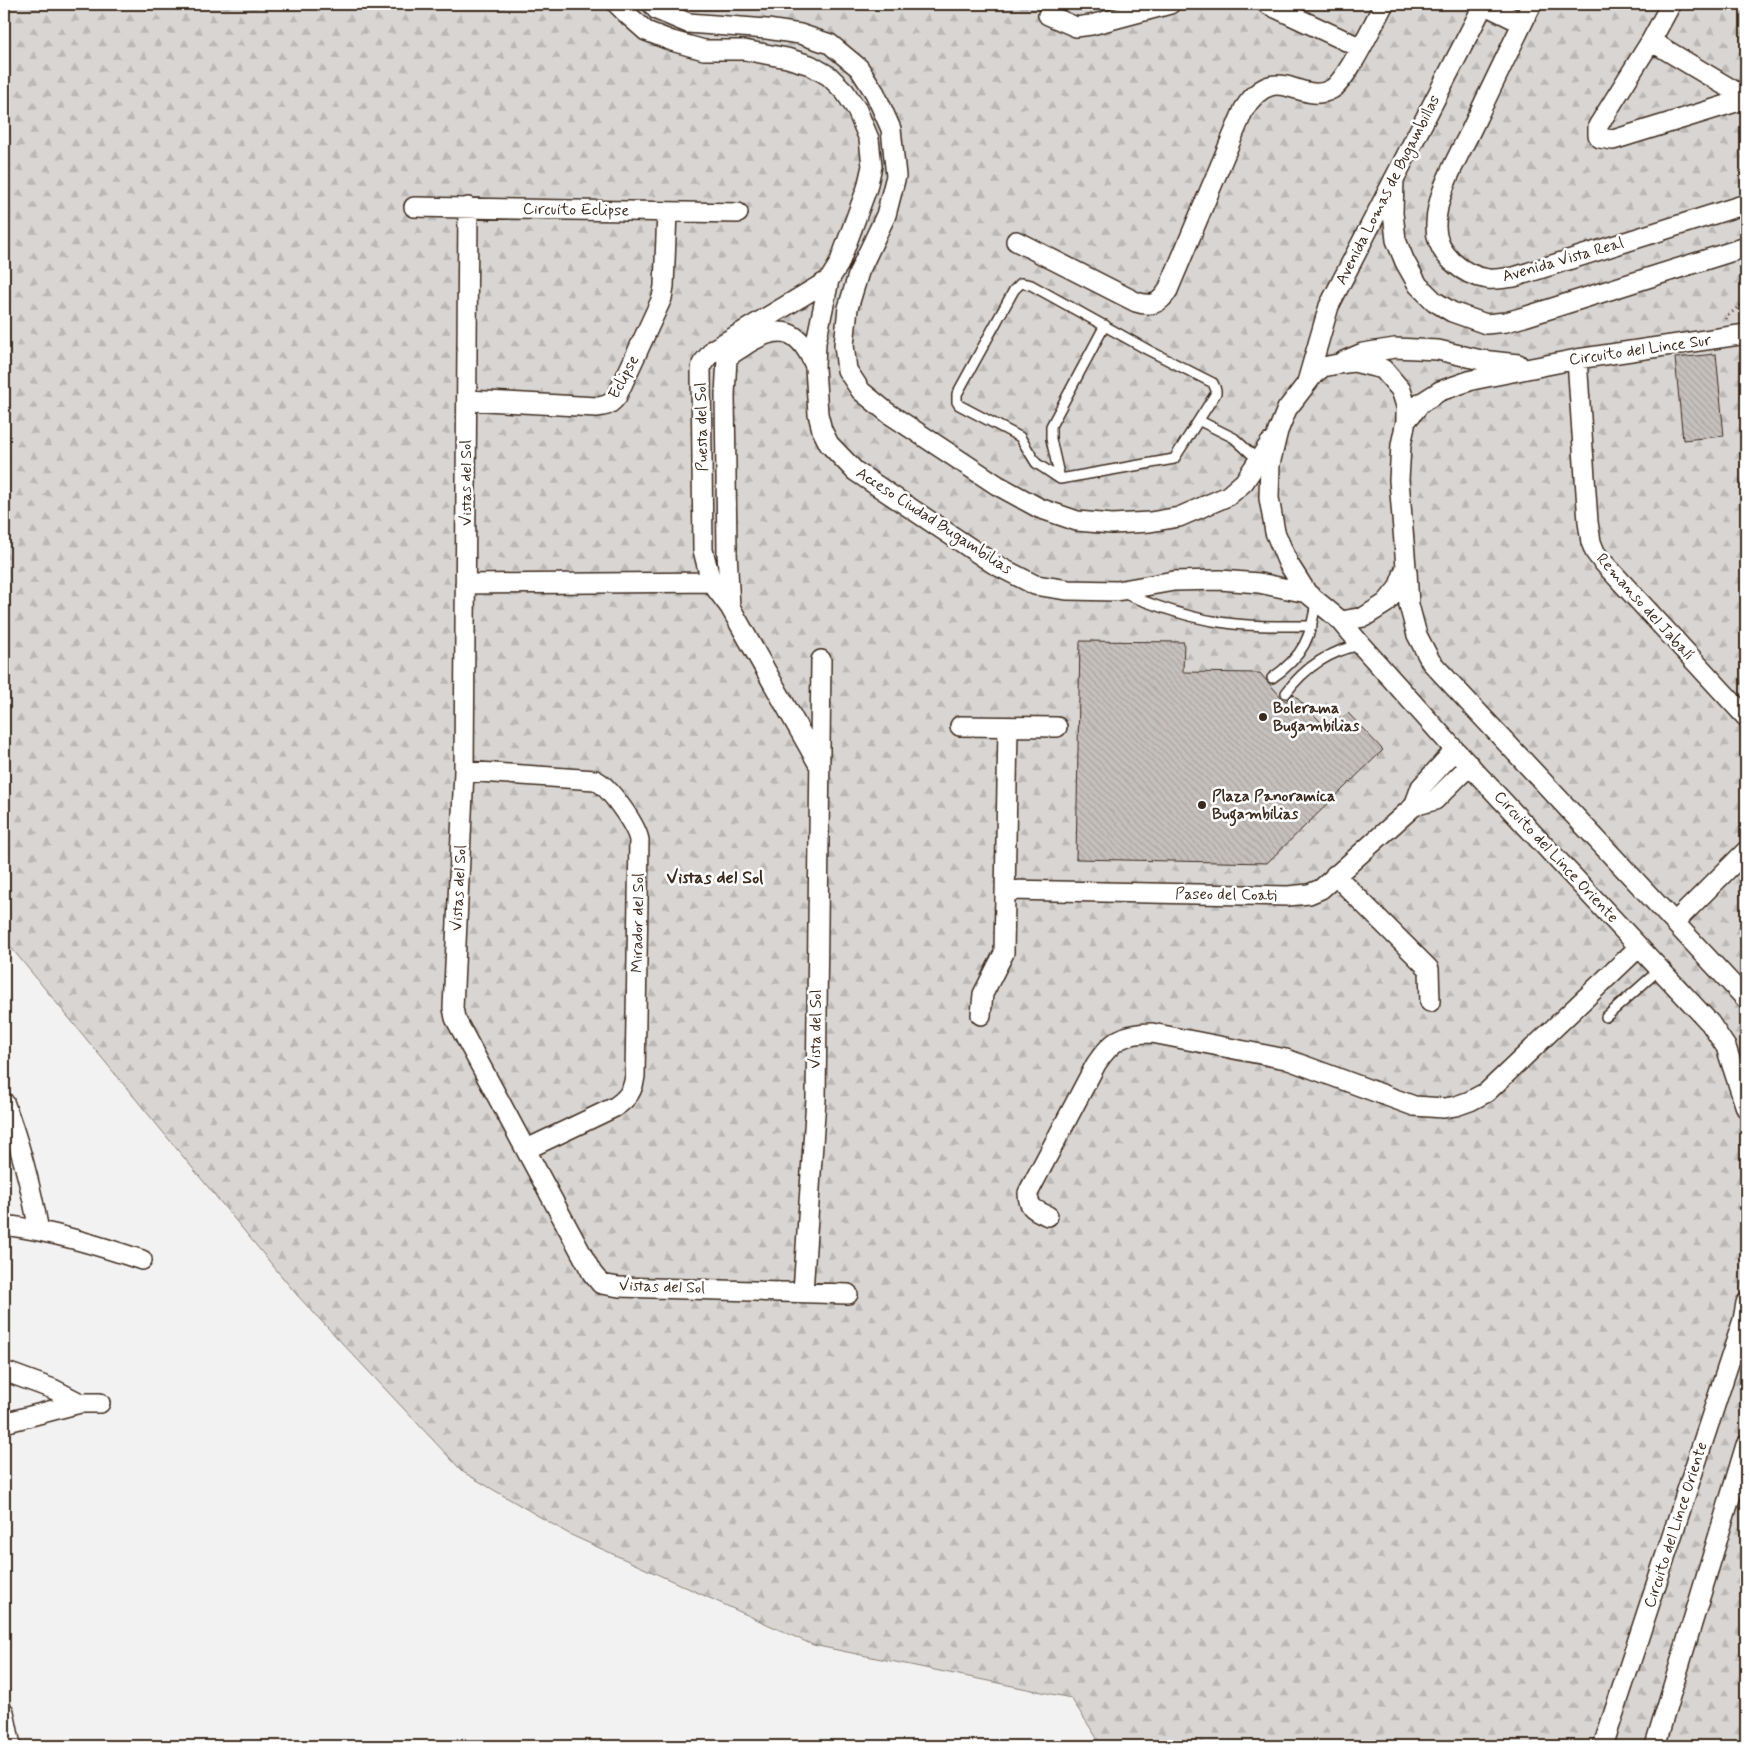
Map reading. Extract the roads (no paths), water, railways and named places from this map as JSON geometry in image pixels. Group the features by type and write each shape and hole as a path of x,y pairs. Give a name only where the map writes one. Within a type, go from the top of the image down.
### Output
{"street":[{"name":"Acceso Ciudad Bugambilias","path":"617,4 646,31 672,41 704,50 744,50 787,58 810,65 828,76 845,92 858,110 869,139 872,166 867,188 839,264 829,280 816,342 815,367 818,414 822,430 829,444 855,471 994,564 1035,585 1068,590 1118,592 1174,581 1220,580 1258,583 1311,597"},
{"path":"652,4 657,10 688,23 767,29 800,34 830,44 859,68 875,93 891,129 896,176 886,215 859,272 848,308 844,345 847,370 861,391 888,413 997,485 1039,508 1077,520 1112,524 1150,522 1180,517 1228,496 1244,482 1260,461 1278,431"},
{"path":"1048,15 1076,27 1170,4"},
{"path":"1267,4 1361,48"},
{"path":"1016,241 1136,302 1155,305 1164,298 1168,290 1244,109 1251,98 1271,85 1286,85 1311,93 1322,93 1332,89 1340,83 1384,4"},
{"path":"1483,4 1522,23"},
{"name":"Avenida Lomas de Bugambillas","path":"1307,382 1329,306 1483,4"},
{"name":"Avenida Vista Real","path":"1532,4 1451,172 1438,205 1436,228 1438,241 1447,257 1457,267 1473,276 1490,280 1514,277 1746,204"},
{"path":"1671,4 1651,41 1598,126 1600,138 1613,140 1746,99"},
{"path":"1651,41 1746,99"},
{"path":"1394,179 1392,213 1396,240 1404,262 1418,284 1434,301 1446,308 1486,324 1506,322 1524,317 1746,247"},
{"name":"Circuito Eclipse","path":"414,207 738,213"},
{"name":"Vistas del Sol","path":"468,207 464,772 453,1013 459,1028 527,1149 592,1273 601,1284 619,1287 848,1294"},
{"name":"Eclipse","path":"467,400 597,406 608,405 613,401 662,298 666,212"},
{"name":"Puesta del Sol","path":"719,582 703,550 702,364 829,280"},
{"name":"Puesta del Sol","path":"720,353 768,334 788,333 803,343 815,367"},
{"name":"Circuito del Lince Sur","path":"1406,421 1421,403 1440,391 1472,380 1535,366 1746,334"},
{"name":"Circuito del Lince Sur","path":"1307,382 1322,367 1338,364 1363,353 1394,348 1438,350 1481,360 1535,366"},
{"name":"Puesta del Sol","path":"719,582 725,395 720,353"},
{"name":"Remanso del Jabalí","path":"1577,359 1588,522 1595,552 1607,568 1746,717"},
{"path":"1338,364 1354,362 1383,369 1401,390 1406,406 1399,480 1409,606 1417,634 1430,662 1746,999"},
{"path":"1307,382 1287,409 1278,431 1270,464 1269,498 1275,532 1288,563 1311,597"},
{"path":"701,396 725,395"},
{"path":"1340,620 1364,616 1386,603 1398,588 1406,566"},
{"path":"465,584 719,582 730,606 820,766"},
{"name":"Circuito del Lince Oriente","path":"1311,597 1340,620 1455,750 1710,1023 1726,1047 1746,1108"},
{"name":"Vista del Sol","path":"803,1292 816,1099 821,660"},
{"path":"960,726 1057,727"},
{"path":"981,1015 983,994 1004,954 1008,727"},
{"name":"Paseo del Coati","path":"1414,806 1420,787 1455,750"},
{"name":"Paseo del Coati","path":"1005,890 1288,896 1309,894 1321,889 1414,806 1435,800 1470,766"},
{"name":"Mirador del Sol","path":"464,772 595,780 606,787 634,826 639,840 635,1076 631,1093 615,1107 527,1149"},
{"path":"1675,922 1746,851"},
{"path":"1335,875 1429,969 1430,1002"},
{"path":"1048,1216 1032,1207 1028,1201 1028,1193 1096,1064 1114,1042 1125,1036 1137,1033 1152,1033 1286,1059 1414,1106 1436,1108 1456,1106 1487,1092 1639,947"},
{"path":"4,1102 13,1125 32,1189 39,1231"},
{"path":"4,1225 39,1231 99,1246 142,1260"},
{"name":"Circuito del Lince Oriente","path":"1603,1746 1740,1330 1746,1302"},
{"path":"4,1371 53,1389 80,1403"},
{"path":"4,1423 80,1403 100,1403"},
{"path":"1655,1746 1746,1444"},
{"path":"4,1712 11,1746"}],"lane":[{"path":"1021,283 1031,284 1213,384 1216,393 1200,421 1178,454 1171,460 1060,478 1036,463 1020,438 959,405 957,394 1014,290 1021,283"},
{"path":"1060,478 1051,439 1051,426 1105,325"},
{"path":"1200,421 1234,438 1260,461"},
{"path":"1118,592 1164,608 1212,621 1262,627 1312,626"},
{"path":"1272,678 1296,659 1304,646 1312,626 1311,597"},
{"path":"1286,692 1316,662 1341,650 1361,645"},
{"path":"1606,1017 1660,969"}],"place":[{"name":"Bolerama Bugambilias","path":"1263,717"},
{"name":"Plaza Panoramica Bugambilias","path":"1202,805"}],"district":[{"name":"Vistas del Sol","path":"715,878"}]}
